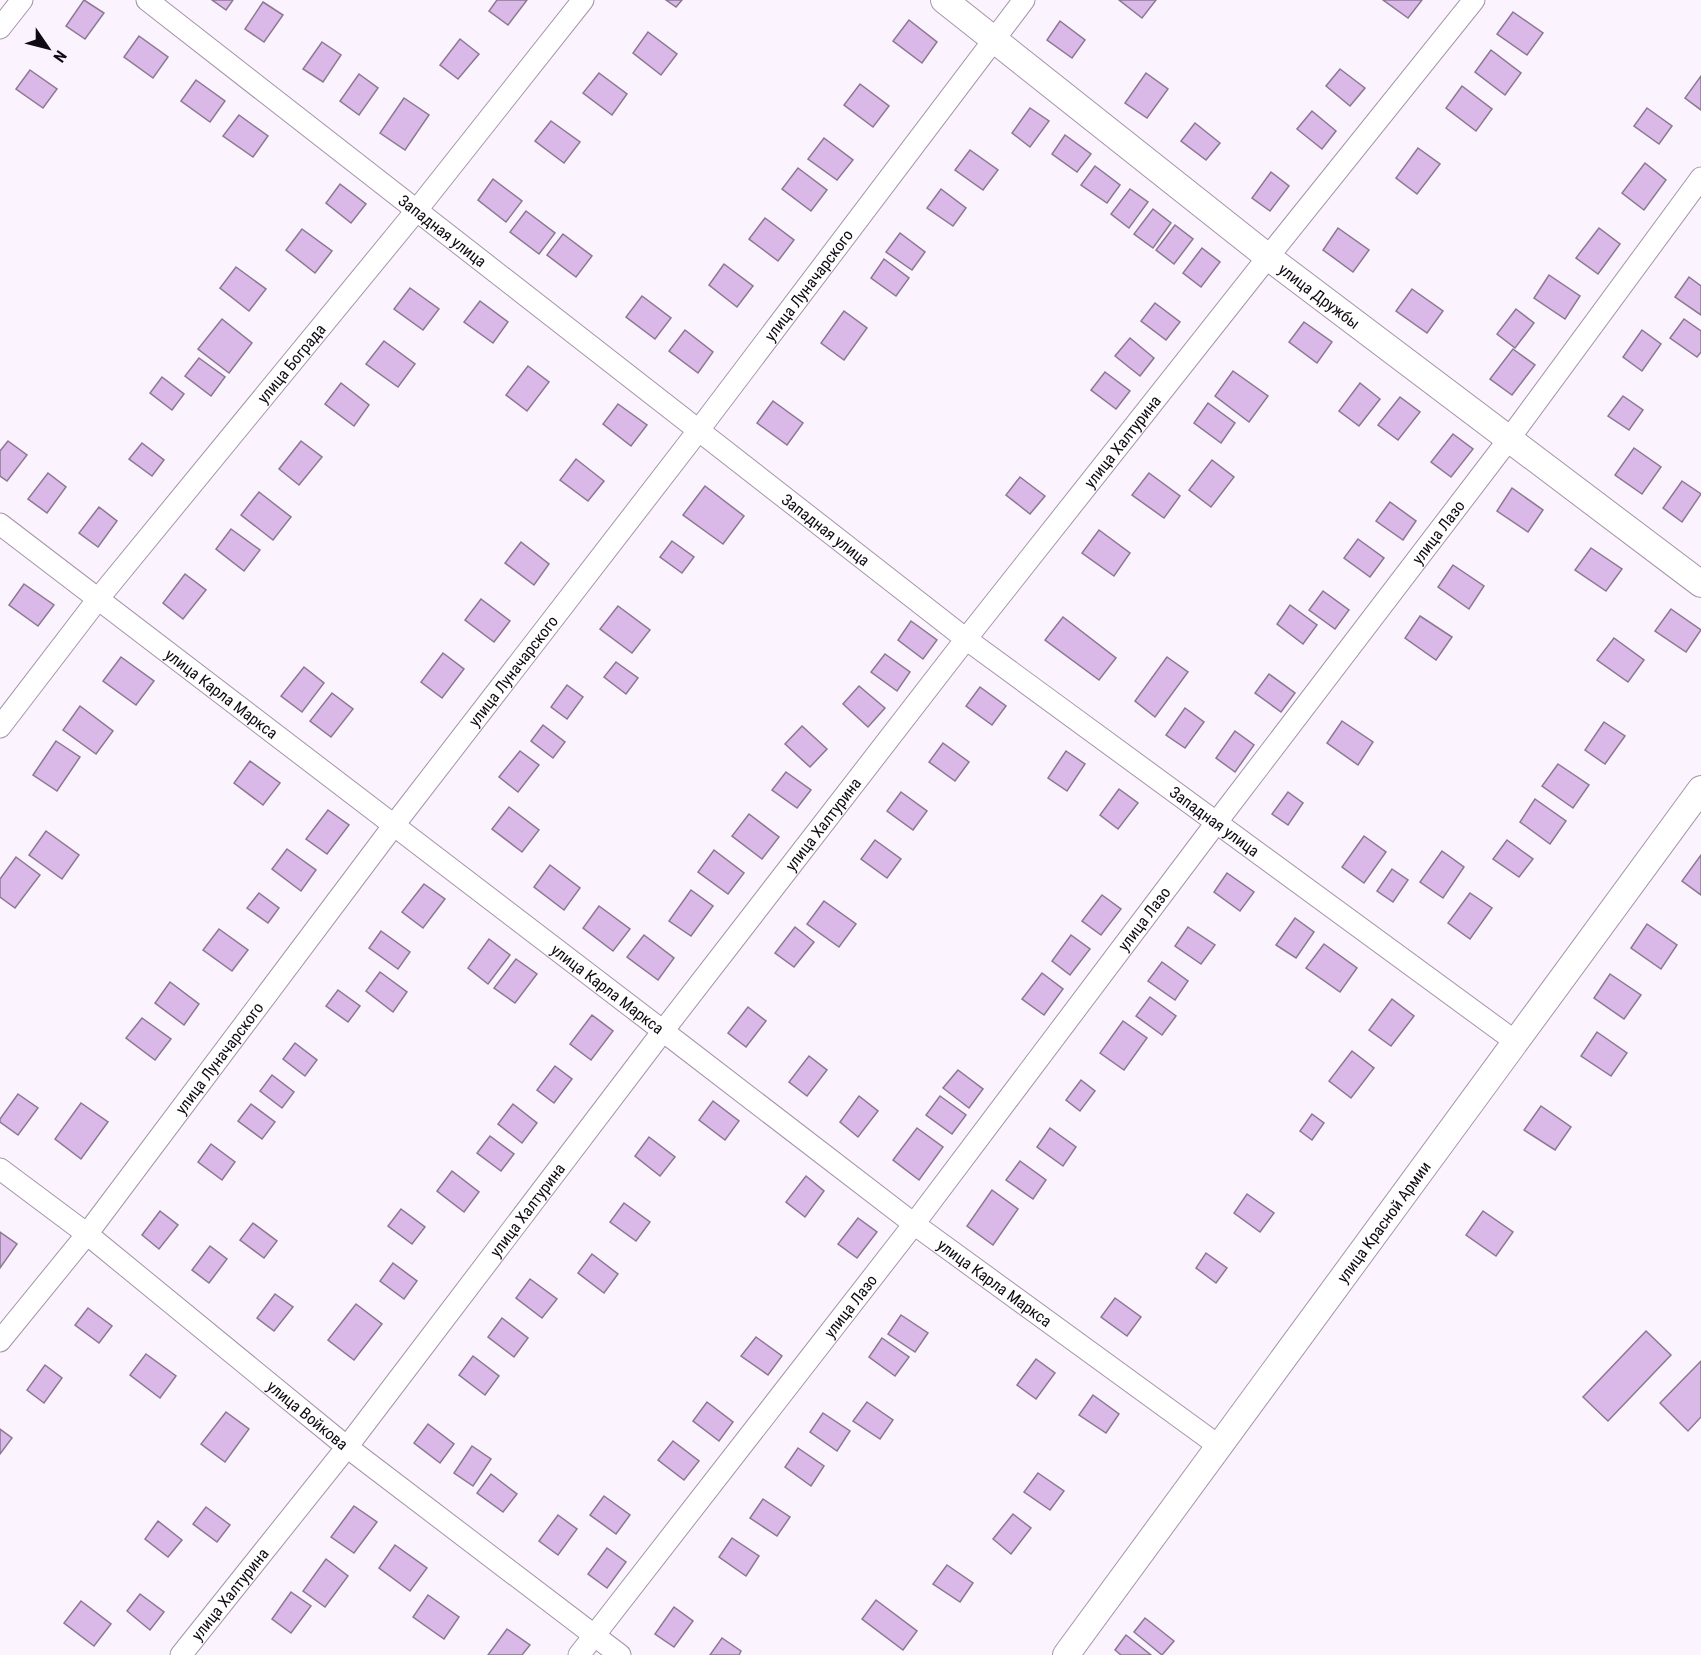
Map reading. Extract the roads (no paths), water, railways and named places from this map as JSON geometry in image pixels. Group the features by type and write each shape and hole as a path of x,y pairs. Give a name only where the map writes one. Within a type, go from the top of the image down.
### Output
{"street":[{"path":"0,28 22,0"},
{"name":"Западная улица","path":"147,0 966,639 1516,1042"},
{"name":"улица Бограда","path":"0,727 98,599 416,211 583,0"},
{"name":"улица Дружбы","path":"944,0 1268,257 1701,584"},
{"name":"улица Луначарского","path":"0,1341 87,1233 394,825 698,431 1024,0"},
{"name":"улица Халтурина","path":"182,1655 347,1447 663,1031 966,639 1474,0"},
{"name":"улица Лазо","path":"579,1655 914,1224 1509,439 1701,177"},
{"name":"улица Карла Маркса","path":"0,524 914,1224 1219,1446"},
{"name":"улица Красной Армии","path":"1066,1655 1701,789"},
{"name":"улица Войкова","path":"0,1169 87,1233 347,1447 620,1655"}]}
